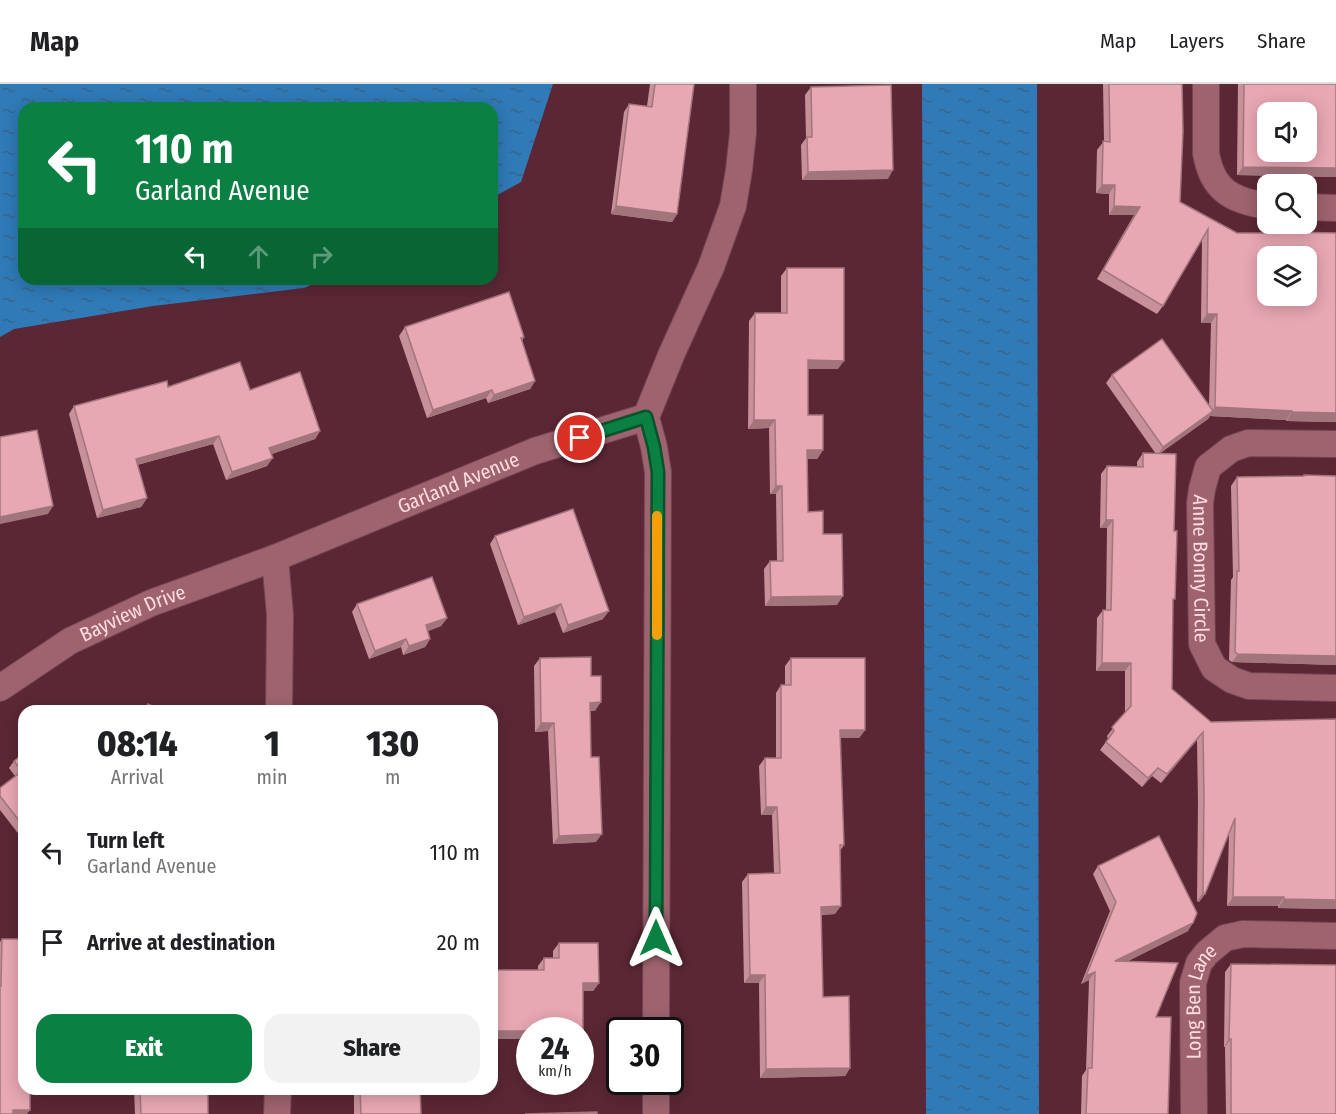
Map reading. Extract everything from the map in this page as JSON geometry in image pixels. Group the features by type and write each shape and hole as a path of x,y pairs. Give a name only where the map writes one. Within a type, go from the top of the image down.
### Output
{"street":[{"path":"656,1017 658,472 646,417 672,352 711,267 733,206 743,133 743,84"},
{"path":"1206,84 1207,161 1220,186 1229,194 1240,200 1257,204"},
{"path":"1317,207 1336,208"},
{"name":"Garland Avenue","path":"274,558 535,452 646,417"},
{"name":"Anne Bonny Circle","path":"1336,444 1248,443 1231,449 1208,467 1200,503 1202,644 1214,668 1232,680 1249,686 1336,688"},
{"path":"274,558 280,615 279,705"},
{"name":"Bayview Drive","path":"0,688 70,641 131,612 274,558"},
{"name":"Long Ben Lane","path":"1194,1114 1193,983 1199,963 1225,938 1243,934 1336,936"},
{"path":"278,1095 278,1114"},
{"path":"656,1095 656,1114"}],"water":[{"path":"0,84 553,84 521,182 498,195 498,102 18,102 18,285 311,285 304,288 153,306 14,329 0,337"},
{"path":"922,84 1037,84 1039,1114 926,1114"}],"building":[{"path":"655,84 694,84 677,214 616,206 629,104 652,107"},
{"path":"1109,84 1182,84 1180,202 1237,233 1336,233 1336,413 1215,407 1217,314 1207,314 1208,229 1163,306 1103,270 1140,207 1114,206 1115,185 1102,185 1103,141 1110,142"},
{"path":"1244,84 1336,84 1336,168 1243,167"},
{"path":"891,85 893,170 808,172 807,137 812,137 811,87"},
{"path":"787,268 844,268 844,361 808,360 808,415 823,415 823,450 807,450 808,512 823,511 823,534 842,534 843,596 771,597 770,561 783,561 782,486 776,486 775,420 754,420 755,313 787,313"},
{"path":"509,292 535,381 494,395 492,390 433,410 405,327"},
{"path":"1162,339 1213,411 1163,447 1112,375"},
{"path":"240,362 250,390 300,372 320,431 269,448 273,458 232,472 219,436 136,459 147,498 103,510 74,406 167,381 168,387"},
{"path":"37,430 53,506 0,517 0,437"},
{"path":"1143,453 1176,454 1174,531 1177,531 1175,599 1173,599 1172,689 1211,722 1336,719 1336,900 1233,897 1235,818 1205,894 1203,893 1203,732 1167,774 1158,768 1148,778 1106,742 1114,731 1112,727 1131,706 1131,663 1102,663 1103,610 1111,610 1113,520 1106,520 1107,466 1143,467"},
{"path":"1336,476 1336,656 1238,654 1235,652 1237,571 1239,571 1237,477"},
{"path":"573,509 609,611 568,625 561,604 524,617 495,536"},
{"path":"432,577 447,618 426,625 430,639 409,646 406,639 375,651 357,604"},
{"path":"591,657 591,676 601,676 601,702 590,703 591,757 599,757 602,834 559,836 554,723 541,723 540,658"},
{"path":"791,658 865,658 865,730 840,730 844,845 840,845 841,906 821,907 823,997 849,996 850,1068 766,1069 765,975 750,975 748,874 780,873 777,807 766,807 765,758 781,758 781,685 791,685"},
{"path":"18,774 18,819 0,796 0,788"},
{"path":"1159,836 1197,913 1193,923 1115,961 1178,963 1156,1017 1171,1017 1168,1114 1086,1114 1088,1068 1092,1068 1095,972 1086,976 1116,902 1098,866"},
{"path":"2,939 18,939 18,1095 30,1095 30,1110 13,1110 13,1114 0,1114"},
{"path":"559,943 598,943 599,983 583,983 583,1017 516,1017 516,1031 498,1031 498,970 544,970 544,958 559,958"},
{"path":"1231,964 1336,965 1336,1114 1231,1114 1231,1039 1229,1039"},
{"path":"140,1095 208,1095 208,1114 141,1114"},
{"path":"360,1095 420,1095 421,1114 361,1114"},
{"path":"597,1112 597,1114 525,1114"}],"slow traffic":[{"path":"657,516 657,635"}],"route":[{"path":"580,438 646,417 658,472 656,938"}]}
